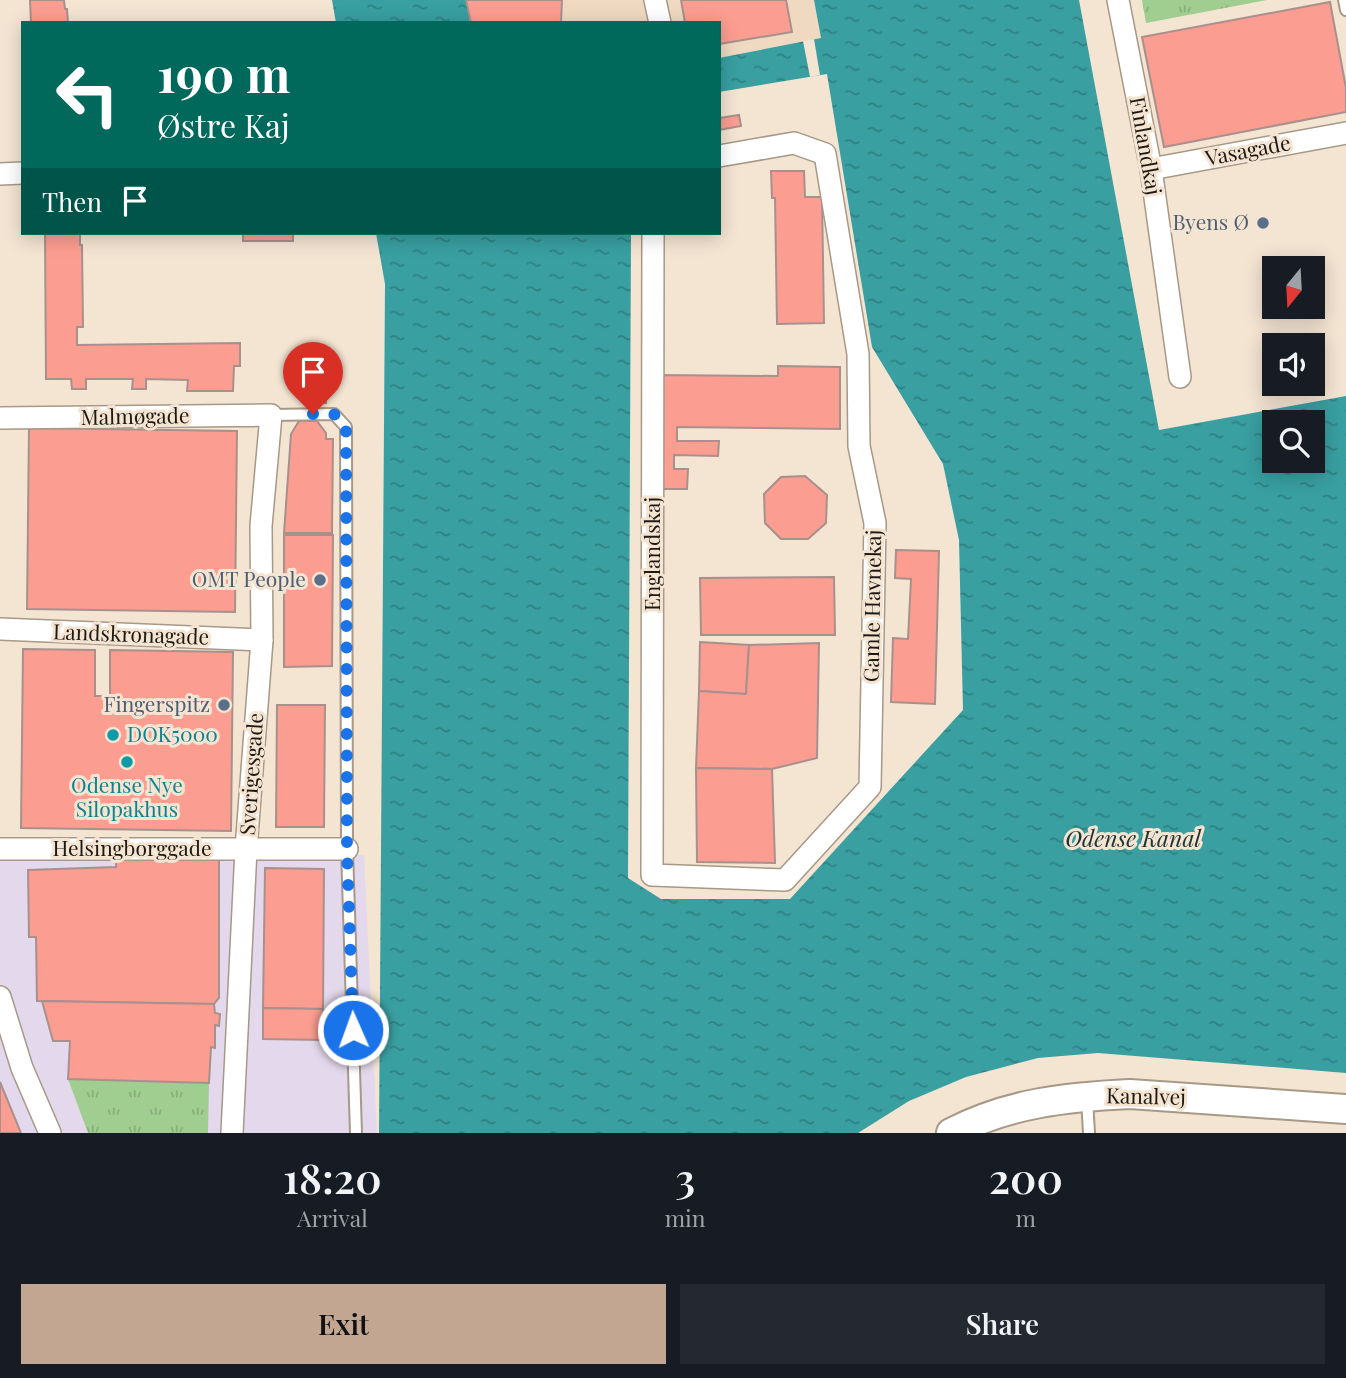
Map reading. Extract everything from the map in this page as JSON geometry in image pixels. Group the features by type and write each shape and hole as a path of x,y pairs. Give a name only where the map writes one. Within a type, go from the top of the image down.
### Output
{"street":[{"path":"655,0 660,21"},
{"name":"Finlandkaj","path":"1118,0 1151,169 1180,377"},
{"name":"Vasagade","path":"1151,169 1346,133"},
{"name":"Gamle Havnekaj","path":"652,875 785,880 870,788 875,523 859,446 858,354 825,154 794,143 721,156"},
{"path":"0,174 21,173"},
{"name":"Englandskaj","path":"652,875 653,235"},
{"name":"Malmøgade","path":"0,418 271,415"},
{"name":"Sverigesgade","path":"232,1133 246,849 262,640 261,526 271,415"},
{"name":"Landskronagade","path":"0,629 262,640"},
{"name":"Helsingborggade","path":"0,849 347,849"},
{"path":"0,996 22,1068 50,1133"},
{"name":"Kanalvej","path":"951,1133 1015,1107 1048,1101 1130,1094 1346,1109"}],"lane":[{"path":"1344,0 1346,10"},
{"path":"271,415 334,414 346,427 347,849 356,1133"},
{"path":"1087,1097 1089,1133"}],"shaded area":[{"path":"474,0 814,0 821,38 721,58 721,21 478,21"},
{"path":"0,855 364,855 377,1133 0,1133"}],"green space":[{"path":"1142,0 1267,0 1146,23"},
{"path":"68,1079 209,1083 208,1133 88,1133"}],"water":[{"path":"332,0 474,0 478,21 336,21"},
{"name":"Odense Kanal","path":"814,0 1079,0 1159,430 1262,411 1262,473 1325,473 1325,410 1269,410 1346,396 1346,1073 1098,1053 1038,1058 966,1077 909,1101 858,1133 379,1133 385,284 376,235 631,235 628,878 661,899 790,899 963,710 959,540 943,464 872,347 827,74 721,92 721,58 821,38"}],"pier":[{"path":"814,39 820,75 810,77 803,41"}],"building":[{"path":"30,0 64,0 68,21 31,21"},
{"path":"466,0 562,0 561,21 471,21"},
{"path":"681,0 786,0 792,32 721,44 721,21 685,21"},
{"path":"1330,2 1346,88 1346,112 1164,147 1142,37"},
{"path":"739,115 741,126 721,130 721,118"},
{"path":"771,171 804,171 805,197 822,197 824,323 777,324 775,198 772,198"},
{"path":"45,235 80,235 83,327 77,327 77,345 240,343 240,366 234,366 233,391 187,391 188,380 146,379 146,389 132,389 133,379 86,379 86,389 72,389 71,379 46,379"},
{"path":"243,235 293,235 293,241 243,241"},
{"path":"778,366 840,367 840,429 677,427 677,441 719,441 718,456 674,455 674,469 688,469 687,489 656,489 657,375 778,376"},
{"path":"326,386 326,403 305,403 305,387"},
{"path":"299,421 317,421 326,433 326,439 333,439 332,533 284,533 291,434"},
{"path":"29,428 237,431 235,612 27,609"},
{"path":"805,476 827,495 826,523 808,539 781,539 765,523 764,494 781,477"},
{"path":"284,535 333,535 332,666 284,667"},
{"path":"896,550 939,551 935,704 891,702 893,638 908,639 911,579 895,578"},
{"path":"834,577 835,635 701,635 700,578"},
{"path":"700,642 749,645 746,694 699,691"},
{"path":"819,643 817,758 772,769 696,768 699,691 746,694 749,645"},
{"name":"Odense Nye Silopakhus","path":"23,649 95,650 95,696 110,696 110,650 233,652 231,831 21,828"},
{"path":"277,705 325,705 324,827 276,827"},
{"path":"696,768 772,769 775,863 697,862"},
{"path":"116,857 219,857 219,998 214,1004 37,1001 36,937 29,937 28,870 116,867"},
{"path":"265,868 324,869 323,1009 263,1008"},
{"path":"42,1001 214,1004 215,1013 220,1014 219,1026 215,1025 215,1048 211,1047 209,1083 68,1079 70,1041 53,1041"},
{"path":"263,1008 323,1009 323,1040 263,1039"},
{"path":"0,1082 21,1133 0,1133"}],"place":[{"name":"Byens Ø","path":"1263,223"},
{"name":"OMT People","path":"320,580"},
{"name":"Fingerspitz","path":"224,705"},
{"name":"DOK5000","path":"113,735"},
{"name":"Odense Nye Silopakhus","path":"127,762"}],"route":[{"path":"313,414 334,414 346,427 347,849 353,1030"}]}
